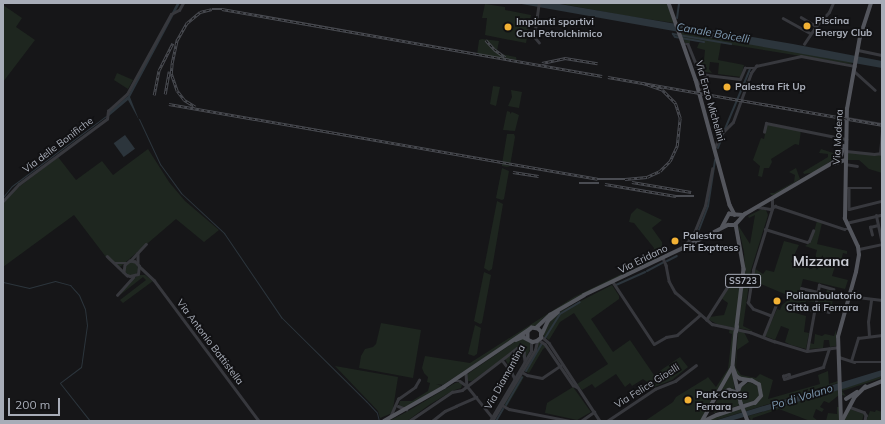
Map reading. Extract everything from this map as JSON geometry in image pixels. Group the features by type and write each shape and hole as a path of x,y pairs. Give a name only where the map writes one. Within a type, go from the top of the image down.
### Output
{"main road":[{"name":"Via Enzo Michelini","path":"669,3 692,66 730,205 735,215"},
{"name":"Via Modena","path":"859,249 846,223 847,188 845,151 847,118 857,53 871,3"},
{"name":"Via Eridano","path":"536,328 546,317 570,303 665,261 688,246 722,228 737,222 745,214 838,162 846,140"},
{"path":"845,162 841,159 838,162 845,170"},
{"name":"Via Enzo Michelini","path":"728,215 730,205"},
{"name":"Via Eridano","path":"728,215 745,214"},
{"path":"722,228 728,215"},
{"path":"735,215 737,222"},
{"path":"725,220 729,225"},
{"name":"SS723","path":"737,222 744,272 733,366 740,401 748,421"},
{"name":"SS723","path":"729,225 738,235"},
{"path":"841,421 838,357 839,327 850,296 858,264 859,249"},
{"name":"Via Eridano","path":"538,341 552,317 570,303"},
{"path":"384,421 454,381 530,329 536,328 540,331 541,336"},
{"path":"529,340 528,332 530,329"},
{"path":"498,351 519,338 538,341"},
{"path":"703,421 757,401 761,394 760,388 754,382 738,378 733,366"},
{"path":"703,421 733,366"},
{"path":"738,393 742,384 748,381"},
{"path":"840,405 849,396 865,387 882,381"},
{"path":"841,421 855,397 865,387"},
{"path":"716,398 722,391 729,390 735,392 740,401"},
{"path":"840,394 849,396"},
{"path":"840,394 845,399 849,407"},
{"path":"840,405 843,410 849,407"},
{"path":"711,407 712,412 717,415"},
{"path":"707,415 717,415"}],"street":[{"name":"Via delle Bonifiche","path":"3,201 19,184 108,117 107,113 127,94 171,13 178,11 182,3"},
{"path":"539,3 534,35 534,39 539,43"},
{"path":"804,44 810,33 829,12 833,3"},
{"path":"801,17 816,26"},
{"path":"783,18 810,33"},
{"path":"686,44 688,44 700,74 740,79 745,68 754,68 760,64 802,56 855,67 875,90"},
{"path":"857,53 882,55"},
{"path":"715,149 720,135 728,129 733,122 754,68"},
{"path":"700,93 704,86 706,75"},
{"path":"696,80 704,86"},
{"path":"847,118 882,124"},
{"path":"764,132 766,123 846,140"},
{"path":"845,151 881,153 882,131"},
{"path":"711,133 720,135"},
{"path":"845,162 857,166"},
{"path":"688,246 687,244 694,233 705,206 712,168"},
{"path":"847,188 871,188"},
{"path":"772,199 770,215 753,270 748,303 754,309 772,316"},
{"name":"Via Modena","path":"847,205 849,209 882,201"},
{"path":"766,203 771,207"},
{"path":"766,203 770,215"},
{"path":"757,208 775,206 849,230"},
{"path":"846,223 882,215"},
{"path":"859,249 882,244 876,216"},
{"path":"872,235 870,227 878,225"},
{"path":"765,229 807,242 810,241 813,231"},
{"path":"126,286 124,267 146,244"},
{"path":"117,295 139,271 138,252"},
{"path":"107,256 130,276 148,275"},
{"path":"665,261 668,278 674,290 706,320 716,325 746,331 807,350 838,347"},
{"name":"Via Antonio Battistella","path":"114,262 135,262 154,280 259,421"},
{"path":"706,320 734,278"},
{"path":"613,283 652,342 656,344 666,337 677,336 700,314"},
{"path":"807,350 819,286 833,289"},
{"path":"801,288 818,292"},
{"path":"850,296 871,300 882,300"},
{"path":"870,336 868,322 871,300"},
{"path":"764,337 776,304"},
{"path":"815,304 824,306 823,310 829,312"},
{"path":"798,307 814,310"},
{"path":"700,314 709,316"},
{"path":"851,361 857,339 882,335"},
{"path":"541,336 600,421"},
{"name":"Via Diamantina","path":"491,421 502,406 532,350 529,340"},
{"path":"538,341 548,344"},
{"name":"Via Diamantina","path":"491,421 515,379 535,350 538,341"},
{"path":"408,421 433,404 467,386 518,348 524,354 525,362"},
{"path":"790,377 823,368 829,348"},
{"path":"838,357 851,361 882,362"},
{"path":"502,360 515,379"},
{"path":"512,373 520,372 542,378 562,365"},
{"name":"Via Felice Gioelli","path":"607,421 655,389 675,381 696,365"},
{"path":"466,373 465,380 467,386"},
{"path":"388,418 396,407 396,403 401,396 415,387 419,380"},
{"path":"454,381 460,381 467,386 492,417"},
{"path":"432,421 445,411 476,397"},
{"path":"502,406 509,409 571,421"},
{"path":"396,407 406,409"},
{"path":"396,407 398,413"},
{"path":"849,407 864,412 866,415 864,421"},
{"path":"581,421 594,412"},
{"path":"744,421 751,421"}],"shaded area":[{"path":"556,3 667,3 674,23 627,16"},
{"name":"Impianti sportivi Cral Petrolchimico","path":"485,4 505,7 505,10 531,15 526,43 485,35 487,18 482,18"},
{"path":"3,5 22,18 16,27 35,40 3,82"},
{"path":"681,32 855,62 850,64 721,43 718,60 744,65 741,77 718,74 719,63 710,62 709,69 712,73 705,72 700,70 696,61 704,61 705,50 697,48 699,43 704,43 704,41 690,40 690,44 685,43"},
{"path":"479,40 499,41 497,51 501,54 516,57 517,61 477,55"},
{"path":"117,73 133,80 128,89 114,80"},
{"path":"493,86 500,87 496,106 490,104"},
{"path":"511,90 522,92 519,108 508,106 512,97"},
{"path":"507,111 510,112 510,114 512,112 519,115 515,131 503,130"},
{"path":"767,124 801,130 799,145 795,144 771,159 772,162 769,168 764,168 762,177 758,176 760,166 753,160 761,138 764,139"},
{"path":"507,134 514,134 515,137 510,166 507,167 502,166 502,164"},
{"path":"148,149 169,182 185,201 219,230 204,242 176,219 120,267 109,261 74,215 3,267 3,204 15,190 58,157 76,180 102,161 113,175"},
{"path":"821,149 839,155 815,172 804,174 803,172 828,157 828,154 819,153"},
{"path":"848,152 874,155 882,154 882,173 869,169 859,160 848,160"},
{"path":"502,168 509,171 504,199 502,200 496,198"},
{"path":"796,168 800,179 774,195 771,195 770,193 774,193 794,182 795,175 789,172"},
{"path":"497,201 503,204 492,269 489,271 484,268"},
{"path":"637,208 662,220 652,228 662,242 662,256 571,301 543,318 538,325 531,327 443,385 436,384 442,386 408,406 402,408 399,405 400,401 412,401 428,391 430,383 427,382 428,377 422,368 425,356 470,363 574,297 652,259 654,248 634,223 629,222 631,214"},
{"path":"762,209 766,210 768,215 751,270 743,326 753,331 738,328 745,273 744,252 738,225 750,244 755,215 749,218 748,216"},
{"path":"817,221 822,223 817,244 847,251 847,254 843,253 840,264 836,263 832,276 848,280 845,289 803,279 799,295 815,299 814,302 806,301 805,306 797,305 795,313 806,316 804,332 809,333 806,349 785,342 789,329 781,326 775,340 765,336 777,309 780,310 782,305 787,301 787,295 756,282 761,275 757,273 752,281 754,268 763,274 766,270 774,272 784,241 799,245 791,262 812,269 817,250 805,246 811,242"},
{"path":"131,262 136,264 138,269 136,274 131,276 126,274 124,269 126,264"},
{"path":"484,272 491,275 482,323 480,324 474,321"},
{"path":"139,275 145,275 153,281 123,303 120,300 146,280 143,277 120,295 129,282"},
{"path":"734,279 741,281 731,367 702,419 700,421 645,421 673,402 676,397 708,377 716,387 728,369 732,334 729,333 730,327 717,324 707,319 709,317 724,315 728,303 721,298"},
{"path":"612,285 619,296 619,299 591,319 613,352 630,340 654,375 680,357 688,367 672,380 654,387 643,379 632,386 630,383 625,387 616,374 595,388 592,384 582,390 577,384 608,364 574,313 560,322 549,340 543,336 548,324 561,311"},
{"path":"827,290 834,292 832,305 822,302 821,305 817,304 817,300 824,301"},
{"path":"381,323 421,330 413,378 359,368 361,356 365,349 373,347 376,344"},
{"path":"475,325 481,328 477,354 474,356 468,354"},
{"path":"836,330 836,346 830,347 829,340 824,340 823,348 808,349 809,343 814,344 815,334 822,336 825,334 834,336"},
{"path":"738,331 744,332 749,342 737,350 736,368 741,375 756,378 760,374 773,380 768,399 820,384 818,375 828,371 829,384 838,381 838,383 713,421 706,421 716,416 756,404 761,399 762,388 759,384 739,377 735,371"},
{"path":"519,339 526,339 531,343 531,348 526,357 522,349 517,348 472,381 467,381 467,375 469,373"},
{"path":"538,342 546,347 543,349 529,373 524,371 537,349"},
{"path":"517,349 521,350 524,357 517,356 509,366 505,359"},
{"path":"335,366 398,377 393,409 390,414 380,418 378,411"},
{"path":"732,371 735,391 728,389 720,392"},
{"path":"521,375 524,377 507,406 504,404"},
{"path":"882,376 882,378 842,391 846,396 842,395 841,389"},
{"path":"460,382 462,385 461,388 452,391 429,405 407,421 389,421 455,383"},
{"path":"749,382 758,386 760,395 755,401 743,405 739,393 740,388"},
{"path":"573,387 591,412 577,420 545,413 547,403"},
{"path":"838,390 839,395 829,403 824,401 820,407 824,409 822,412 816,409 813,417 818,421 810,421 779,409 753,418 752,421 748,416"},
{"path":"724,391 733,392 740,405 714,413 712,408"},
{"path":"837,407 839,407 839,421 826,421 828,413 837,414"},
{"path":"850,409 864,414 862,421 843,421"},
{"path":"876,410 882,412 882,421 866,421 870,411 875,412"}],"water":[{"path":"177,3 180,3 130,97 139,120 128,100 109,116 108,113 128,96"},
{"name":"Canale Boicelli","path":"516,3 554,3 793,44 882,61 882,68"},
{"path":"125,135 135,149 124,157 114,143"},
{"name":"Po di Volano","path":"882,370 882,376 846,388 730,421 714,421"}],"waterway":[{"name":"Canale Boicelli","path":"677,18 679,3"},
{"name":"Canale Boicelli","path":"704,42 675,37 673,34 731,44"},
{"path":"725,129 750,69"},
{"path":"3,197 12,186 106,116"},
{"path":"139,119 160,164 181,193 224,233 281,317 366,401 377,413 379,421"},
{"path":"718,148 723,134"},
{"path":"695,240 708,206 715,160"},
{"path":"689,251 693,249 695,245"},
{"path":"667,261 677,256"},
{"path":"647,271 664,262"},
{"path":"616,285 645,272"},
{"path":"3,282 29,288 55,281 70,285 79,295 85,309 87,325 81,367 60,383 90,421"},
{"path":"545,338 560,314 580,302"},
{"path":"526,371 542,343"},
{"path":"506,405 522,377"},
{"path":"496,421 503,409"}],"railway":[{"path":"195,107 184,100 177,91 171,74 172,63 177,40 187,23 200,12 212,9 222,9 602,76"},
{"path":"486,40 494,49 505,57"},
{"path":"154,95 159,70 173,43"},
{"path":"542,63 565,58 598,63"},
{"path":"165,94 169,71"},
{"path":"608,77 882,125"},
{"path":"169,104 597,179 625,179 647,177 660,171 670,161 677,146 680,118 675,103 662,90 642,83"},
{"path":"513,172 539,176"},
{"path":"632,182 691,192"},
{"path":"579,183 599,183"},
{"path":"605,184 676,196 694,196"}],"place":[{"name":"Piscina Energy Club","path":"807,26"},
{"name":"Impianti sportivi Cral Petrolchimico","path":"508,27"},
{"name":"Palestra Fit Up","path":"727,87"},
{"name":"Palestra Fit Exptress","path":"675,241"},
{"name":"Poliambulatorio Città di Ferrara","path":"777,301"},
{"name":"Park Cross Ferrara","path":"688,400"}],"district":[{"name":"Mizzana","path":"821,261"}]}
